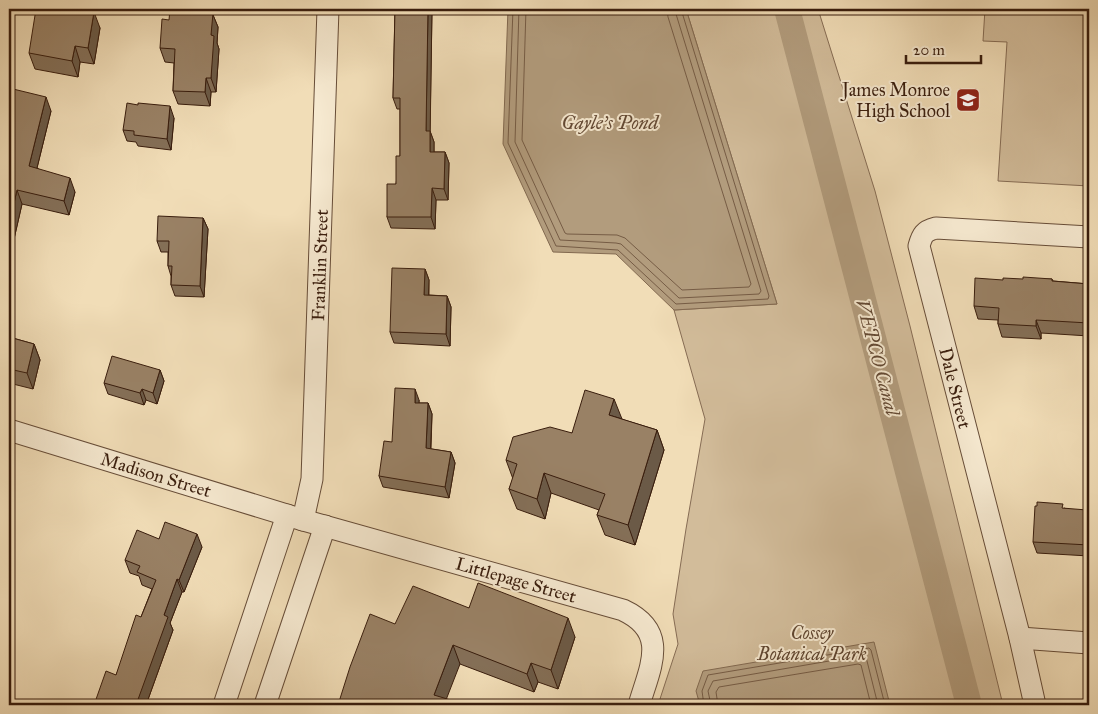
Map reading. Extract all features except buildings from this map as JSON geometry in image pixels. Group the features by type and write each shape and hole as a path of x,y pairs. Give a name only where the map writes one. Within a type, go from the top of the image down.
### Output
{"street":[{"name":"Franklin Street","path":"224,705 295,518 312,479 328,9"},
{"name":"Dale Street","path":"1035,705 1020,638 919,246 921,237 928,230 936,228 1089,237"},
{"name":"Madison Street","path":"9,430 295,518"},
{"name":"Littlepage Street","path":"295,518 613,608 634,616 646,627 652,641 653,657 640,705"},
{"path":"265,705 325,526"},
{"path":"1020,638 1089,642"}],"green space":[{"name":"Cossey Botanical Park","path":"686,9 818,9 875,191 1003,705 658,705 678,644 673,614 705,419 674,310 777,304"},
{"path":"985,9 1089,9 1089,186 998,181 1007,42 983,41"}],"water":[{"name":"Gayle's Pond","path":"508,9 686,9 777,304 674,310 616,254 553,252 503,144"},
{"path":"874,642 890,705 700,705 696,691 703,671"}],"waterway":[{"name":"VEPCO Canal","path":"787,9 969,705"}],"place":[{"name":"James Monroe High School","path":"968,100"}]}
